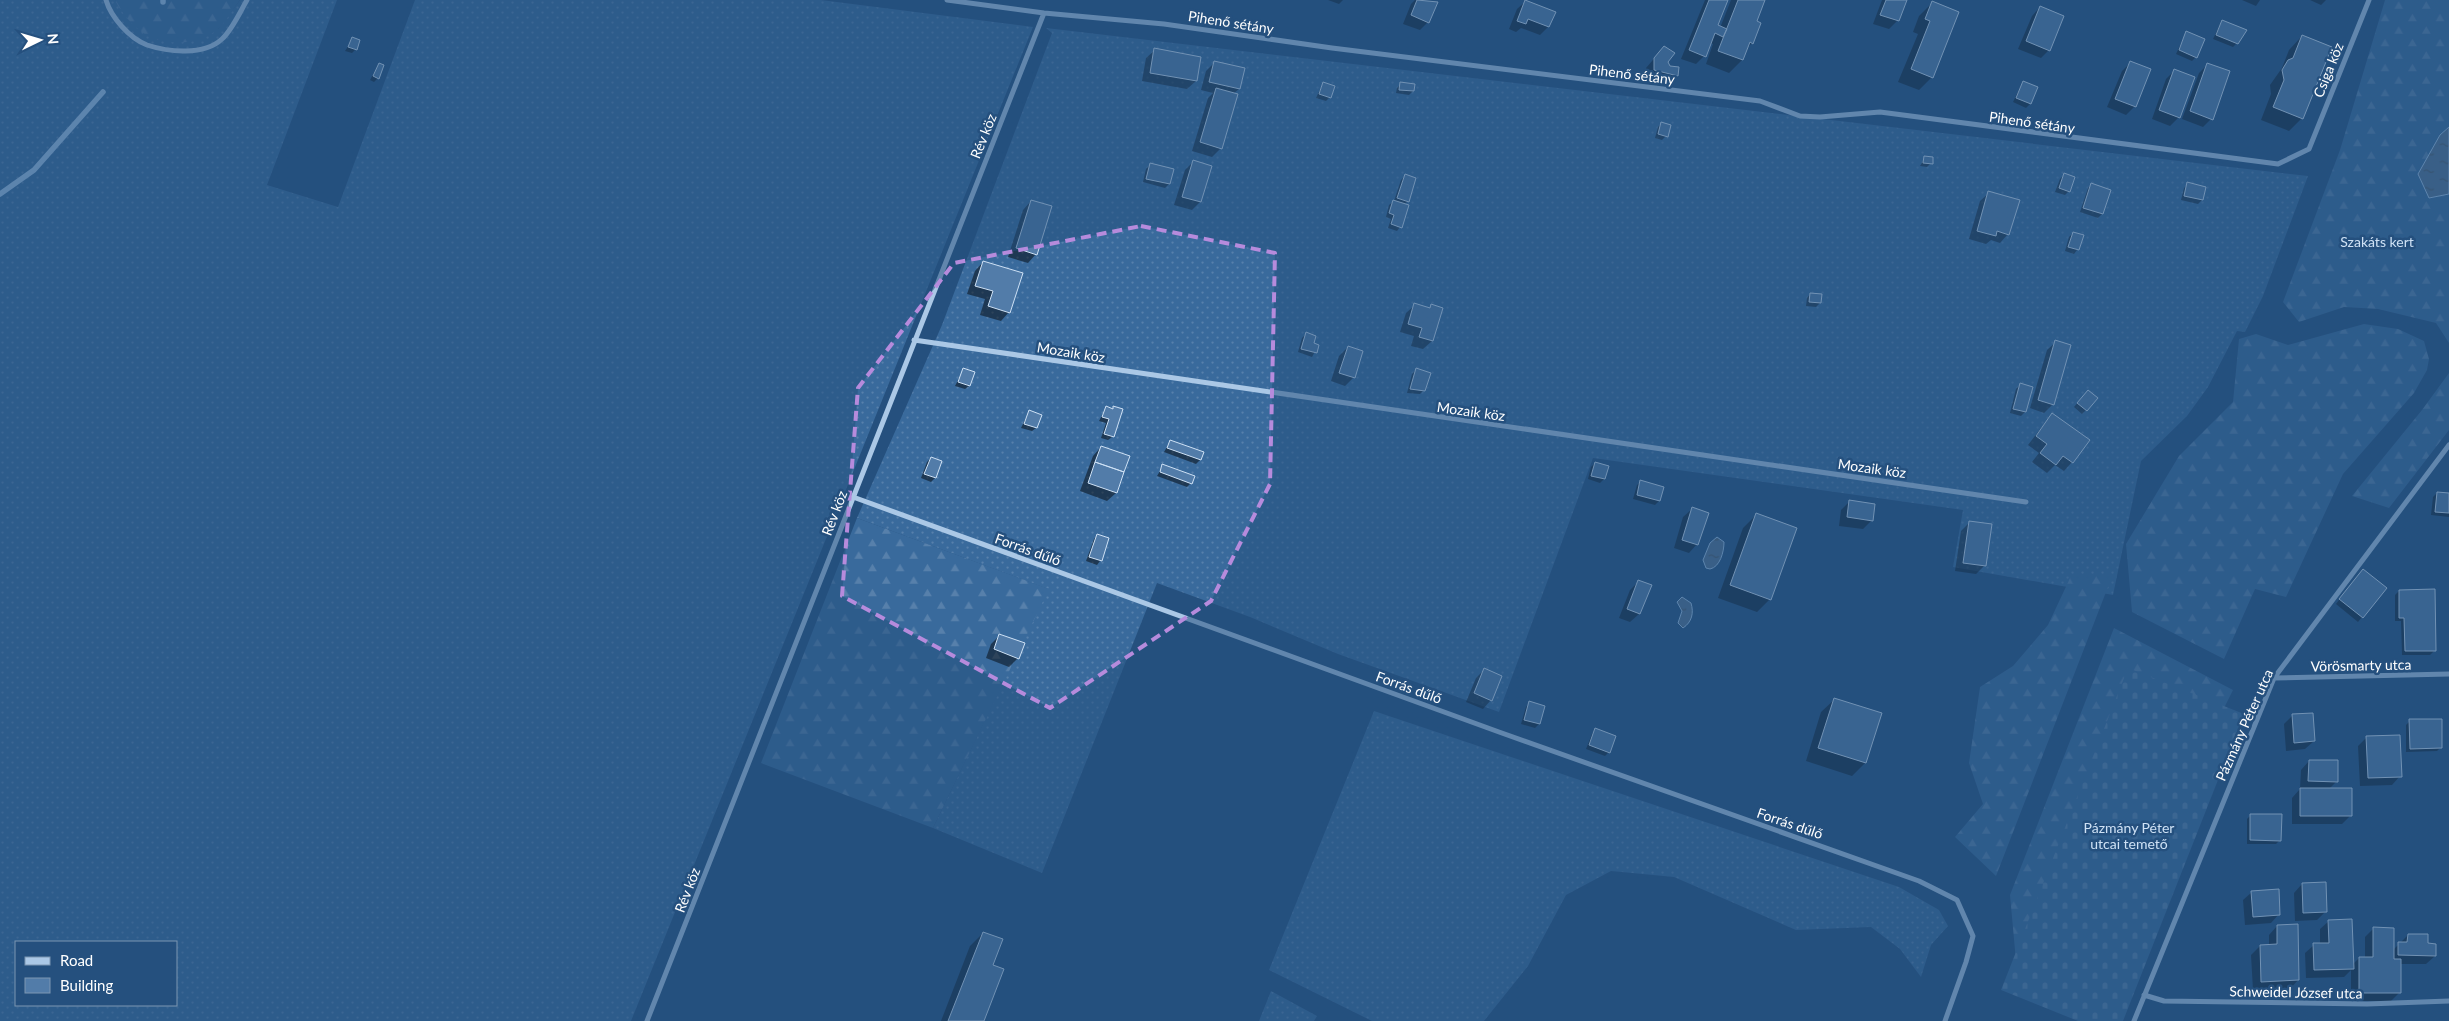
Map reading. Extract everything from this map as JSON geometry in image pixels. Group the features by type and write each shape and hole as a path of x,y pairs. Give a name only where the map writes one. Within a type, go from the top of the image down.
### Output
{"street":[{"path":"106,0 122,27 146,44 176,51 200,50 221,40 247,0"},
{"name":"Pihenő sétány","path":"947,0 1044,13 1164,24 1341,50 1760,101 1800,116 1820,118 1830,115 1880,112 2278,164 2309,149"},
{"name":"Csiga köz","path":"2309,149 2368,0"},
{"name":"Rév köz","path":"647,1021 1044,13"},
{"name":"Mozaik köz","path":"914,340 2026,502"},
{"name":"Pázmány Péter utca","path":"2134,1021 2274,678 2449,445"},
{"name":"Forrás dűlő","path":"852,497 1517,738 1919,881 1957,900 1973,936 1945,1021"},
{"name":"Vörösmarty utca","path":"2274,678 2449,674"},
{"name":"Schweidel József utca","path":"2144,994 2164,1001 2367,1004 2449,1001"}],"highlighted area":[{"path":"1141,226 1275,253 1270,484 1211,601 1050,708 842,596 858,388 954,263"}],"green space":[{"path":"0,0 115,0 130,20 218,29 240,0 337,0 267,185 338,207 415,0 821,0 1033,27 631,1021 0,1021"},
{"path":"115,0 240,0 222,25 212,33 196,40 178,43 161,41 142,32 121,11"},
{"name":"Szakáts kert","path":"2385,0 2449,0 2449,127 2440,135 2429,198 2449,194 2449,343 2436,323 2378,309 2344,307 2299,322 2283,302 2340,150"},
{"path":"1046,28 2308,176 2263,296 2245,332 2237,331 2208,387 2187,416 2141,461 2113,595 1953,567 1963,510 1593,458 1499,712 1338,654 1250,617 1157,583 1042,873 933,828 1048,589 857,518 942,325 1052,33"},
{"path":"2364,324 2398,329 2424,341 2429,359 2427,370 2414,393 2343,474 2286,597 2255,589 2224,659 2132,612 2126,544 2179,456 2233,402 2239,339 2256,334 2288,345"},
{"path":"2449,373 2449,430 2389,508 2352,496 2422,410"},
{"path":"857,518 1049,589 933,828 761,763"},
{"path":"2113,574 1996,876 1955,837 1983,804 1969,763 1980,687 2013,666 2048,625 2071,576"},
{"path":"2114,628 2233,690 2215,726 2018,983 2010,895"},
{"name":"Pázmány Péter utcai temető","path":"2128,668 2244,714 2123,1021 2078,1021 2001,990"},
{"path":"1374,711 1899,887 1939,910 1948,926 1931,945 1921,977 1900,949 1871,927 1796,930 1674,877 1611,871 1566,895 1528,966 1484,1021 1372,1021 1269,970"},
{"path":"1271,991 1317,1016 1314,1021 1259,1021"}],"water":[{"path":"2449,127 2449,194 2429,198 2418,174 2440,135"},
{"path":"1717,537 1724,542 1722,554 1719,562 1713,568 1706,568 1703,560 1710,543"},
{"path":"1682,597 1691,603 1692,610 1692,617 1683,628 1678,623 1682,611 1677,602"}],"building":[{"path":"1417,0 1438,2 1429,23 1411,15"},
{"path":"1525,0 1556,12 1549,27 1528,19 1526,24 1517,21"},
{"path":"1709,0 1728,0 1718,25 1727,29 1723,37 1715,33 1706,57 1689,50"},
{"path":"1738,0 1765,0 1757,21 1761,23 1753,44 1750,42 1743,60 1718,51"},
{"path":"1886,0 1907,0 1899,21 1880,15"},
{"path":"1932,1 1959,12 1933,78 1911,69 1930,21 1925,19"},
{"path":"2040,6 2064,16 2050,51 2026,41"},
{"path":"2222,20 2247,30 2238,44 2216,35"},
{"path":"2186,31 2205,39 2197,58 2179,50"},
{"path":"2302,35 2332,47 2303,119 2273,107 2284,80 2282,70 2288,60 2293,58"},
{"path":"352,37 360,40 357,50 348,47"},
{"path":"1664,46 1675,53 1668,62 1670,66 1679,67 1678,76 1654,70 1654,58"},
{"path":"1154,48 1201,57 1197,81 1150,73"},
{"path":"1214,61 1245,68 1240,89 1209,82"},
{"path":"2130,61 2151,69 2136,107 2115,99"},
{"path":"379,63 384,65 379,79 373,76"},
{"path":"2207,63 2230,71 2213,120 2190,111"},
{"path":"2174,69 2195,77 2180,118 2159,110"},
{"path":"2023,81 2038,87 2031,104 2016,98"},
{"path":"1323,82 1335,86 1331,98 1319,94"},
{"path":"1400,82 1415,84 1414,91 1399,90"},
{"path":"1216,88 1238,94 1222,149 1200,142"},
{"path":"1661,122 1671,125 1668,137 1658,134"},
{"path":"1924,156 1933,157 1933,164 1923,163"},
{"path":"1193,160 1212,166 1201,202 1182,197"},
{"path":"1150,163 1174,169 1170,184 1146,179"},
{"path":"2064,173 2075,177 2070,192 2059,188"},
{"path":"1405,174 1416,178 1409,202 1397,198"},
{"path":"2187,182 2206,187 2203,200 2184,196"},
{"path":"2091,183 2111,190 2103,214 2083,208"},
{"path":"1988,191 2020,200 2009,235 1997,231 1996,236 1977,231"},
{"path":"1031,200 1052,206 1037,255 1016,248"},
{"path":"1393,200 1409,205 1402,228 1391,224 1394,215 1389,213"},
{"path":"2073,232 2084,235 2079,250 2068,247"},
{"path":"983,261 1023,273 1010,313 988,306 993,291 975,286"},
{"path":"1810,293 1822,294 1821,303 1809,302"},
{"path":"1414,303 1430,308 1431,304 1443,308 1433,341 1419,337 1422,328 1408,324"},
{"path":"1306,332 1316,336 1314,343 1319,345 1317,353 1301,349"},
{"path":"2055,340 2071,345 2054,405 2038,400"},
{"path":"1348,346 1363,351 1355,378 1339,373"},
{"path":"963,368 975,372 970,386 958,382"},
{"path":"1416,368 1431,373 1425,391 1410,389"},
{"path":"2020,383 2033,387 2026,412 2013,409"},
{"path":"2088,390 2098,398 2087,411 2077,403"},
{"path":"1106,406 1113,409 1113,406 1123,409 1114,437 1104,434 1109,419 1102,417"},
{"path":"1029,410 1042,415 1037,428 1024,424"},
{"path":"2052,413 2090,440 2073,463 2063,456 2056,465 2040,453 2047,444 2036,436"},
{"path":"1170,440 1204,452 1201,460 1167,448"},
{"path":"1101,446 1130,456 1124,472 1095,462"},
{"path":"931,457 942,461 936,478 924,474"},
{"path":"1095,462 1124,472 1117,493 1088,483"},
{"path":"1595,462 1609,466 1605,479 1591,476"},
{"path":"1162,464 1195,476 1192,484 1160,472"},
{"path":"1640,480 1664,487 1660,501 1637,495"},
{"path":"2437,492 2449,493 2449,513 2435,512"},
{"path":"1849,500 1875,504 1873,521 1847,517"},
{"path":"1692,507 1709,513 1698,545 1682,540"},
{"path":"1756,513 1797,528 1771,600 1730,585"},
{"path":"1969,521 1992,524 1986,566 1963,563"},
{"path":"1097,534 1109,538 1102,561 1089,557"},
{"path":"2363,569 2387,588 2363,618 2339,599"},
{"path":"1638,580 1652,585 1640,614 1627,609"},
{"path":"2435,589 2436,651 2405,651 2404,618 2399,618 2399,590"},
{"path":"999,634 1025,643 1019,659 994,649"},
{"path":"1484,668 1502,676 1492,701 1474,693"},
{"path":"1834,698 1882,713 1866,763 1818,748"},
{"path":"1529,701 1545,706 1540,724 1524,720"},
{"path":"2313,713 2315,741 2294,743 2292,714"},
{"path":"2409,719 2442,719 2442,748 2410,749"},
{"path":"1595,728 1616,736 1610,753 1589,745"},
{"path":"2400,735 2402,777 2368,778 2366,736"},
{"path":"2309,760 2338,760 2338,782 2308,781"},
{"path":"2300,788 2352,788 2352,816 2300,816"},
{"path":"2250,814 2282,814 2281,841 2250,840"},
{"path":"2326,882 2327,912 2303,913 2302,883"},
{"path":"2279,889 2280,915 2253,917 2251,891"},
{"path":"2352,919 2354,969 2314,970 2313,943 2329,943 2328,920"},
{"path":"2298,924 2299,980 2261,982 2260,945 2277,944 2277,925"},
{"path":"2373,927 2394,928 2394,959 2401,959 2401,993 2359,993 2359,957 2373,957"},
{"path":"983,932 1003,939 993,965 1004,969 984,1021 948,1021"},
{"path":"2408,934 2428,934 2428,943 2436,944 2436,956 2398,955 2398,942 2407,942"}],"waterway":[{"path":"0,194 34,170 103,92"}]}
